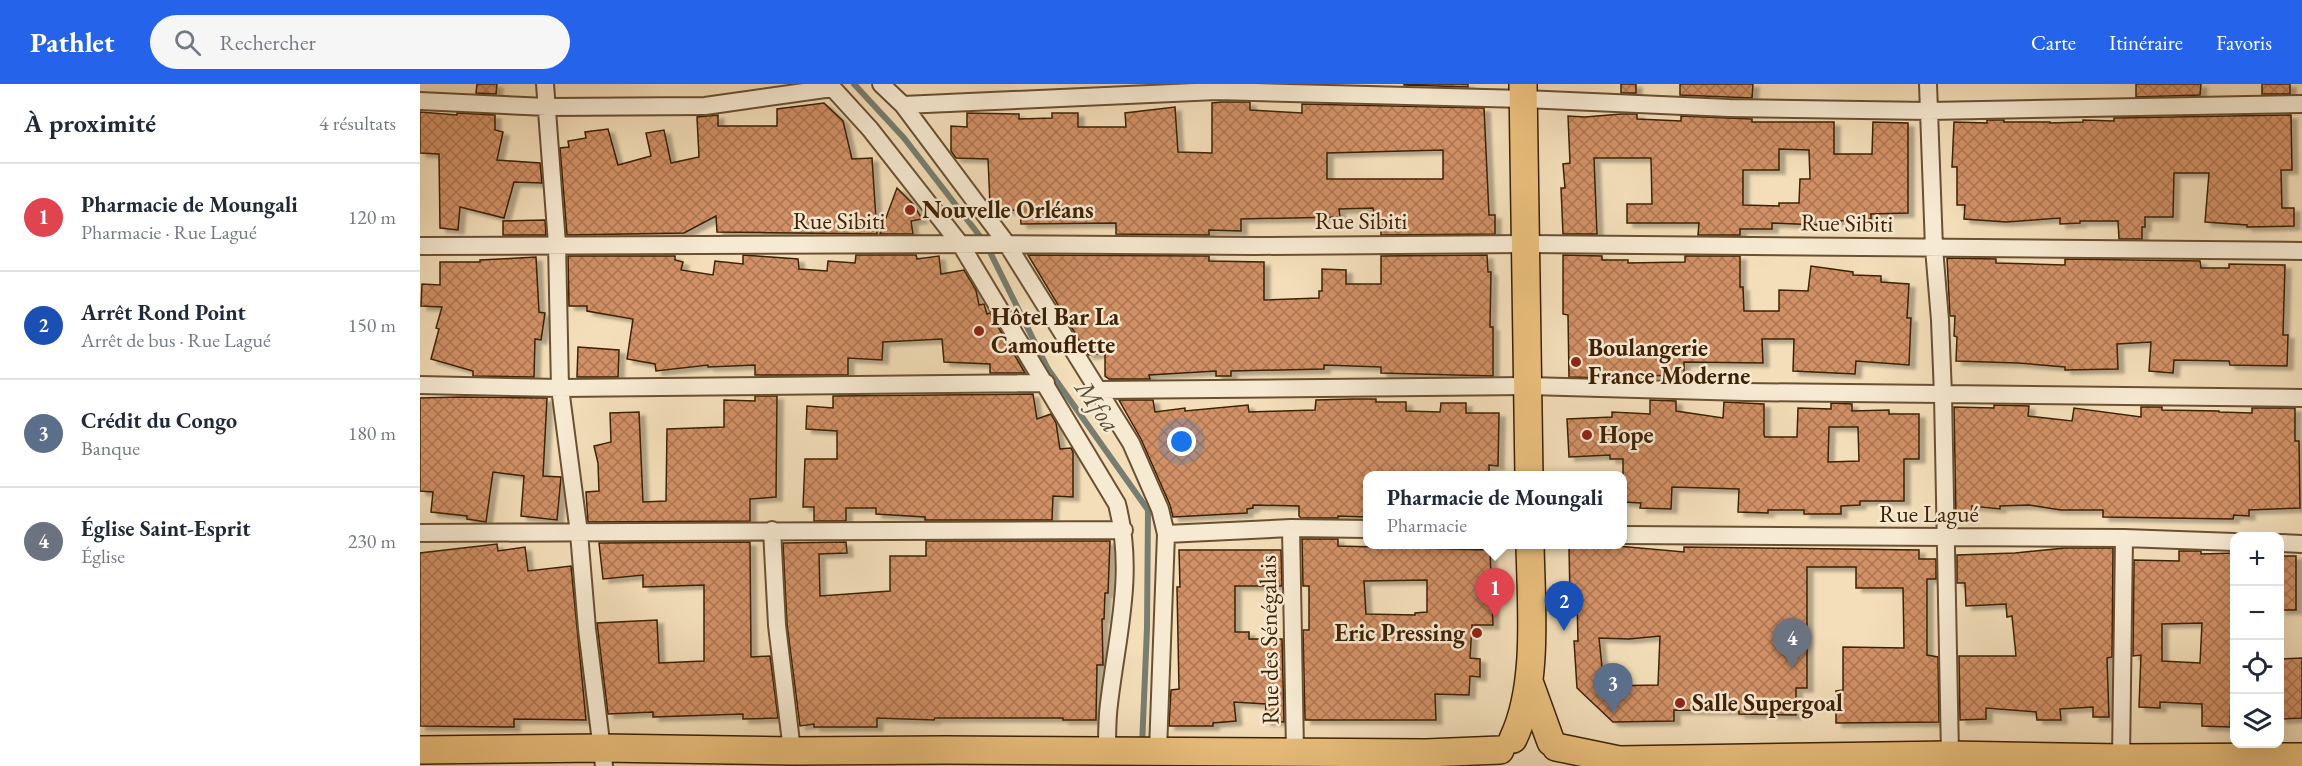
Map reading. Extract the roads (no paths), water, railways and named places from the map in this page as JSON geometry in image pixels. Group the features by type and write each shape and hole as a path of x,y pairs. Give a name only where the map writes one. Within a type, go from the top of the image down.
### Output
{"main road":[{"path":"1523,92 1529,471"},
{"path":"1503,752 1525,708 1529,682 1530,549"},
{"path":"1529,682 1558,752"},
{"path":"420,750 604,757 792,751 1503,752 1530,735 1541,736 1558,752 1619,760 1950,755 2121,758 2302,757"}],"street":[{"path":"545,84 557,244 560,388 604,757"},
{"path":"881,84 903,105 1003,244 1131,443 1149,480 1166,534 1151,750"},
{"path":"1928,84 1934,248 1943,395 1950,755"},
{"path":"420,101 547,107 705,106 831,86 870,129 961,245 1117,504 1124,530 1126,562 1120,635 1109,706 1111,750"},
{"path":"903,105 1217,91 1523,92 1729,108 1929,111 2302,104"},
{"name":"Rue Sibiti","path":"420,246 1526,244 2302,251"},
{"path":"420,385 560,388 1046,383"},
{"path":"1097,390 1529,386 1943,395 2302,398"},
{"path":"1166,534 1291,528 1363,529"},
{"name":"Rue des Sénégalais","path":"1291,528 1295,751"},
{"path":"772,530 777,625 792,751"},
{"path":"420,533 1124,530"},
{"name":"Rue Lagué","path":"1627,535 2124,538 2230,542"},
{"path":"2121,758 2124,538"},
{"path":"2284,543 2302,544"}],"waterway":[{"name":"Mfoa","path":"854,84 904,138 986,244 1048,369 1148,510 1147,628 1142,746"}],"place":[{"name":"Nouvelle Orléans","path":"910,210"},
{"name":"Hôtel Bar La Camouflette","path":"979,331"},
{"name":"Boulangerie France Moderne","path":"1576,362"},
{"name":"Hope","path":"1587,435"},
{"name":"Pharmacie de Moungali","path":"1495,618"},
{"name":"Arrêt Rond Point","path":"1564,631"},
{"name":"Eric Pressing","path":"1477,633"},
{"name":"Église Saint-Esprit","path":"1792,668"},
{"name":"Salle Supergoal","path":"1680,703"},
{"name":"Crédit du Congo","path":"1613,713"}]}
